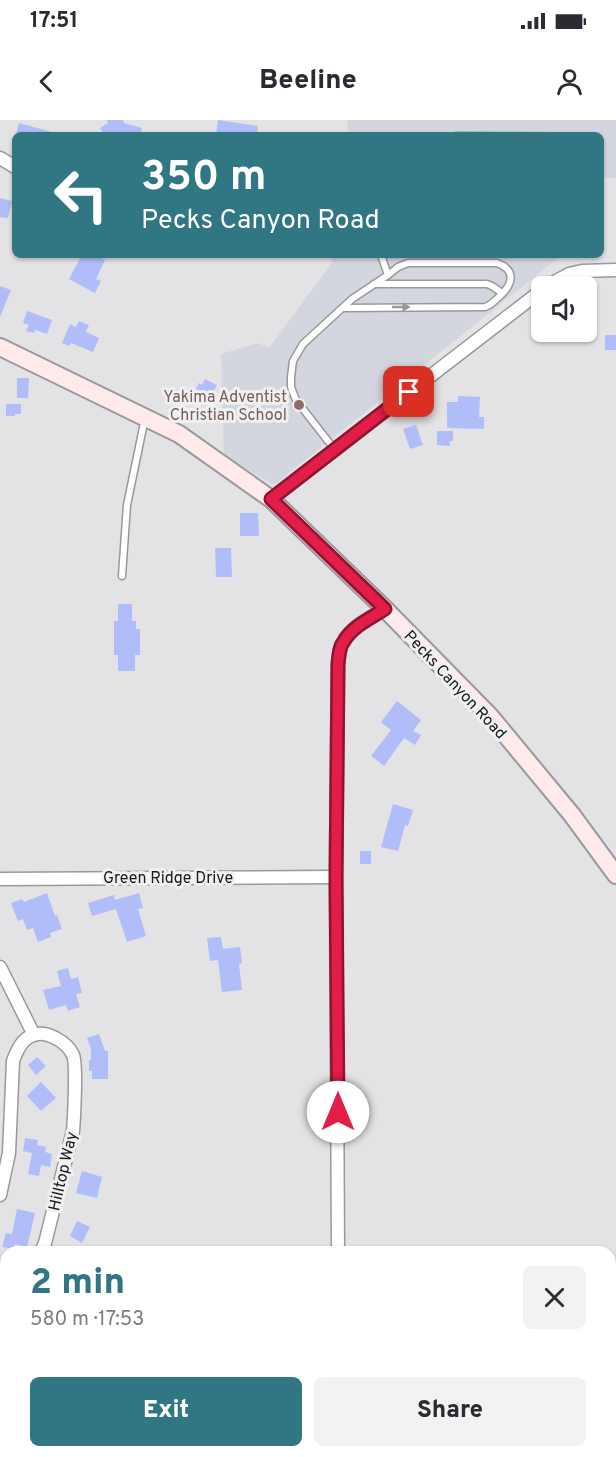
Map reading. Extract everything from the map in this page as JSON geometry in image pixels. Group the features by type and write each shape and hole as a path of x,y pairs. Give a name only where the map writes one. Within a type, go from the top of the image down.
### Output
{"street":[{"path":"565,276 582,271 616,270"},
{"path":"271,499 531,299"},
{"name":"Pecks Canyon Road","path":"0,347 179,434 271,499 385,609 490,716 572,814 616,875"},
{"path":"338,1246 336,877 338,664 340,648 353,629 385,609"},
{"name":"Green Ridge Drive","path":"0,879 336,877"},
{"path":"0,967 34,1035 17,1049 13,1060 5,1126 9,1153 0,1195"},
{"name":"Hilltop Way","path":"34,1035 56,1038 73,1056 74,1062 73,1131 44,1246"}],"lane":[{"path":"382,258 388,275"},
{"path":"408,258 408,263"},
{"path":"335,450 296,400 291,387 293,361 303,344 352,299 398,267 408,263 497,263 509,272 509,286 485,307 343,308"},
{"path":"374,284 488,284 502,293"},
{"path":"122,576 127,505 145,417"}],"shaded area":[{"path":"347,120 616,120 616,178 604,178 604,132 349,132"},
{"name":"Yakima Adventist Christian School","path":"332,258 558,258 536,276 531,276 531,280 274,485 224,456 221,354 258,343 269,348 331,264"}],"green space":[{"path":"455,131 563,132 455,132"}],"building":[{"path":"107,120 123,120 124,123 142,128 141,132 102,132 100,128 108,123"},
{"path":"218,120 258,126 257,132 216,132"},
{"path":"19,123 52,132 17,132"},
{"path":"0,198 12,201 8,218 0,217"},
{"path":"80,258 105,260 96,279 101,281 95,293 69,279"},
{"path":"0,286 11,290 0,317"},
{"path":"27,311 52,320 47,334 35,330 34,333 26,331 29,325 23,323"},
{"path":"79,321 89,325 86,332 99,338 93,352 71,343 69,346 62,343 70,324 76,327"},
{"path":"605,335 616,335 616,350 605,350"},
{"path":"17,378 29,378 28,398 17,398"},
{"path":"205,379 217,385 208,402 193,395 199,383 202,385"},
{"path":"171,387 189,395 185,403 176,399 175,403 166,399"},
{"path":"458,396 480,397 479,417 484,417 484,429 447,428 447,402 458,402"},
{"path":"6,404 21,404 21,414 6,416"},
{"path":"416,425 423,445 410,449 403,429"},
{"path":"437,431 453,431 453,441 450,441 450,446 437,445"},
{"path":"240,513 258,513 259,536 240,536"},
{"path":"215,548 231,548 232,577 216,577"},
{"path":"118,604 132,604 132,621 136,621 136,629 140,629 140,655 135,655 135,671 118,671 118,655 114,655 114,621 118,621"},
{"path":"397,701 421,720 413,731 421,735 415,745 404,738 384,766 371,756 391,730 381,722"},
{"path":"393,804 413,810 408,826 405,825 398,851 381,847"},
{"path":"360,851 371,851 371,864 360,864"},
{"path":"47,893 62,929 50,933 51,937 38,942 33,928 27,930 23,919 18,921 11,903 22,899 24,902"},
{"path":"139,893 143,908 138,909 146,936 127,942 116,909 92,916 88,903 114,895 115,900"},
{"path":"221,937 223,949 240,947 242,990 222,992 218,960 210,961 207,938"},
{"path":"68,968 71,979 78,977 82,993 76,994 80,1007 68,1011 66,1005 49,1010 43,990 61,986 57,971"},
{"path":"99,1034 105,1051 108,1051 108,1079 92,1079 92,1071 89,1071 91,1049 87,1038"},
{"path":"37,1057 46,1066 36,1075 28,1065"},
{"path":"41,1082 56,1098 41,1111 27,1096"},
{"path":"25,1138 38,1140 37,1145 46,1147 45,1152 52,1154 50,1167 41,1165 39,1176 28,1174 32,1153 23,1151"},
{"path":"82,1171 102,1177 97,1198 76,1193"},
{"path":"17,1209 35,1213 27,1246 15,1244 15,1246 2,1246 6,1233 12,1234"},
{"path":"77,1221 90,1227 82,1243 70,1236"}],"place":[{"name":"Yakima Adventist Christian School","path":"299,405"}],"route":[{"path":"338,1112 336,877 338,664 340,648 353,629 385,609 271,499 409,392"}]}
